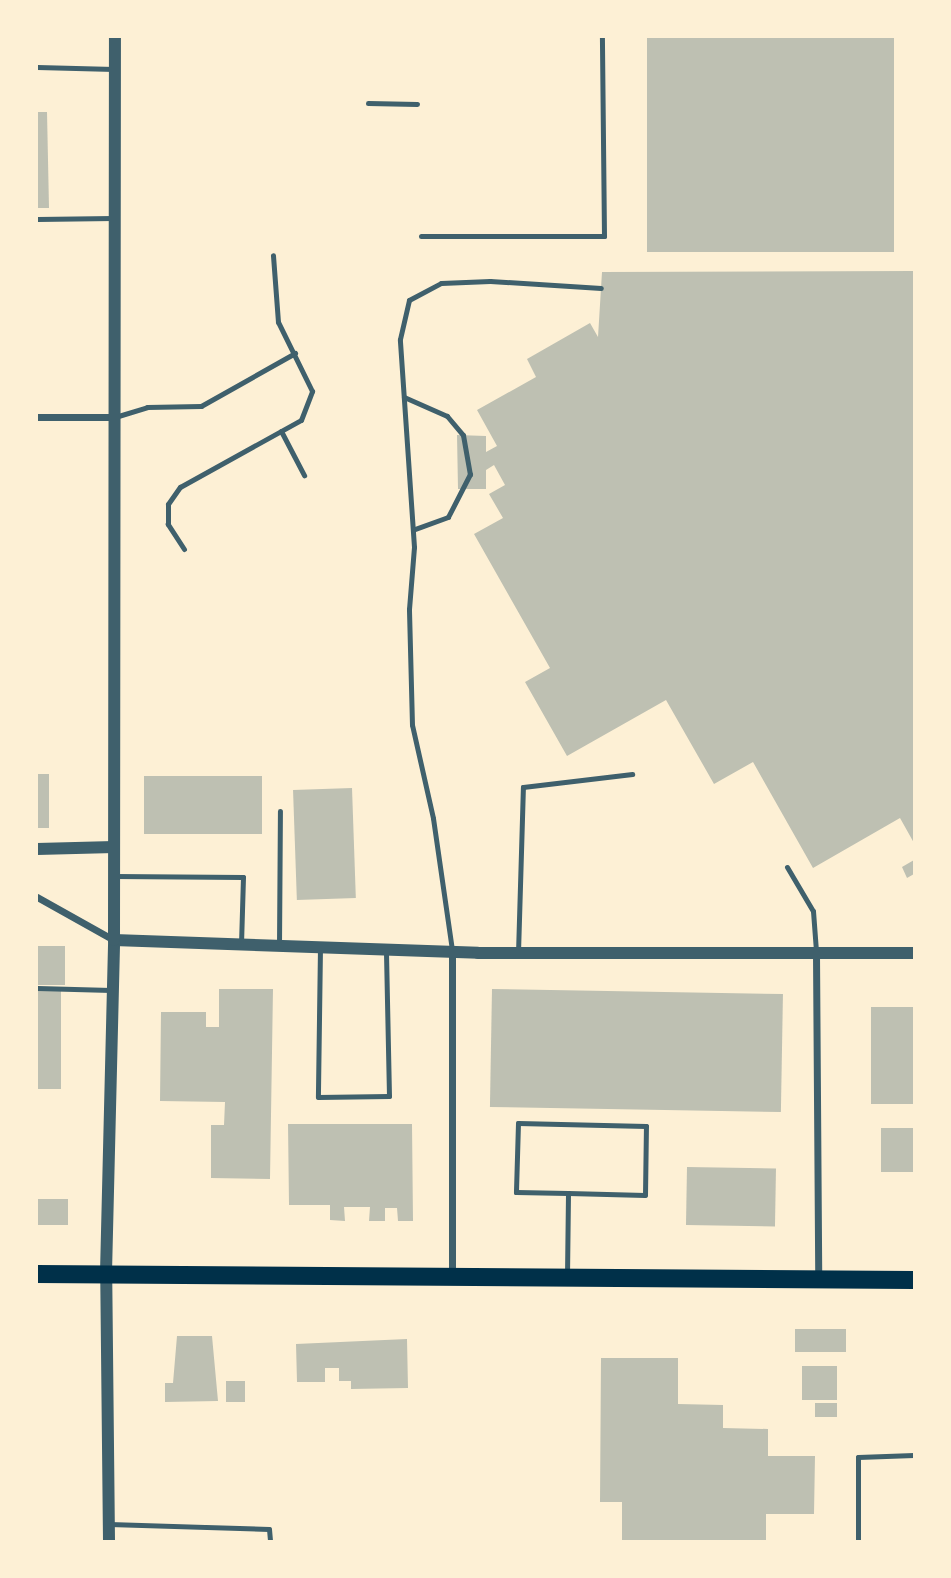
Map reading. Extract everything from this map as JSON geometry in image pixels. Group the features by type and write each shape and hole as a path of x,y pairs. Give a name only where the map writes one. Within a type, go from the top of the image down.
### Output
{"main road":[{"path":"37,1274 452,1279 914,1280"}],"street":[{"path":"109,1541 106,1273 114,940 112,418 115,37"},
{"path":"37,417 112,418"},
{"path":"37,849 114,847"},
{"path":"37,897 114,940 518,953 914,953"},
{"path":"452,950 452,1279"},
{"path":"816,954 818,1279"}],"lane":[{"path":"421,236 604,236 601,37"},
{"path":"37,67 114,69"},
{"path":"368,103 417,104"},
{"path":"37,219 113,218"},
{"path":"184,549 168,524 168,504 180,487 301,420 312,391 278,322 273,254"},
{"path":"452,950 433,818 412,726 409,608 413,530 400,339 409,300 453,283 601,288"},
{"path":"112,418 147,407 201,406 295,353"},
{"path":"404,397 447,416 463,435 470,474 448,517 413,530"},
{"path":"281,431 304,475"},
{"path":"518,953 523,786 632,774"},
{"path":"279,946 280,811"},
{"path":"788,867 813,911 816,954"},
{"path":"114,876 243,877 241,944"},
{"path":"320,947 318,1097 389,1096 386,950"},
{"path":"37,988 113,990"},
{"path":"518,1123 646,1126 645,1195 568,1193 516,1192 518,1123"},
{"path":"567,1279 568,1193"},
{"path":"858,1541 858,1457 914,1455"},
{"path":"109,1524 269,1529 270,1541"}],"building":[{"path":"647,37 894,37 894,252 647,252"},
{"path":"37,112 47,112 49,208 37,208"},
{"path":"914,271 914,843 900,818 813,868 753,762 714,784 666,700 567,756 525,682 550,668 474,534 503,518 489,494 505,485 494,465 486,470 486,489 458,489 457,435 486,436 486,452 497,446 477,410 536,377 527,359 590,323 598,337 602,272"},
{"path":"37,774 49,774 49,828 37,828"},
{"path":"144,776 262,776 262,834 144,834"},
{"path":"352,788 356,898 297,900 293,790"},
{"path":"914,860 914,874 907,878 902,867"},
{"path":"37,946 65,946 65,985 37,985"},
{"path":"219,989 273,989 270,1179 211,1178 211,1125 224,1125 225,1102 160,1101 161,1012 206,1012 206,1027 219,1027"},
{"path":"492,989 783,994 781,1112 490,1107"},
{"path":"37,991 61,991 61,1089 37,1089"},
{"path":"871,1007 914,1007 914,1104 871,1104"},
{"path":"288,1124 412,1124 413,1221 398,1221 397,1208 385,1208 385,1221 369,1221 370,1207 344,1207 345,1221 330,1220 330,1205 289,1205"},
{"path":"881,1128 914,1128 914,1172 881,1172"},
{"path":"687,1167 776,1169 775,1227 686,1225"},
{"path":"37,1199 68,1199 68,1225 37,1225"},
{"path":"795,1329 846,1329 846,1352 795,1352"},
{"path":"177,1336 212,1336 218,1401 165,1402 165,1383 173,1383"},
{"path":"407,1339 408,1388 351,1389 351,1381 339,1381 339,1368 325,1368 325,1382 297,1382 296,1344"},
{"path":"601,1358 678,1358 678,1404 723,1405 723,1428 768,1429 768,1456 815,1456 814,1514 766,1514 766,1541 622,1541 622,1502 600,1502"},
{"path":"802,1366 837,1366 837,1400 802,1400"},
{"path":"226,1381 245,1381 245,1402 226,1402"},
{"path":"815,1403 837,1403 837,1417 815,1417"}]}
